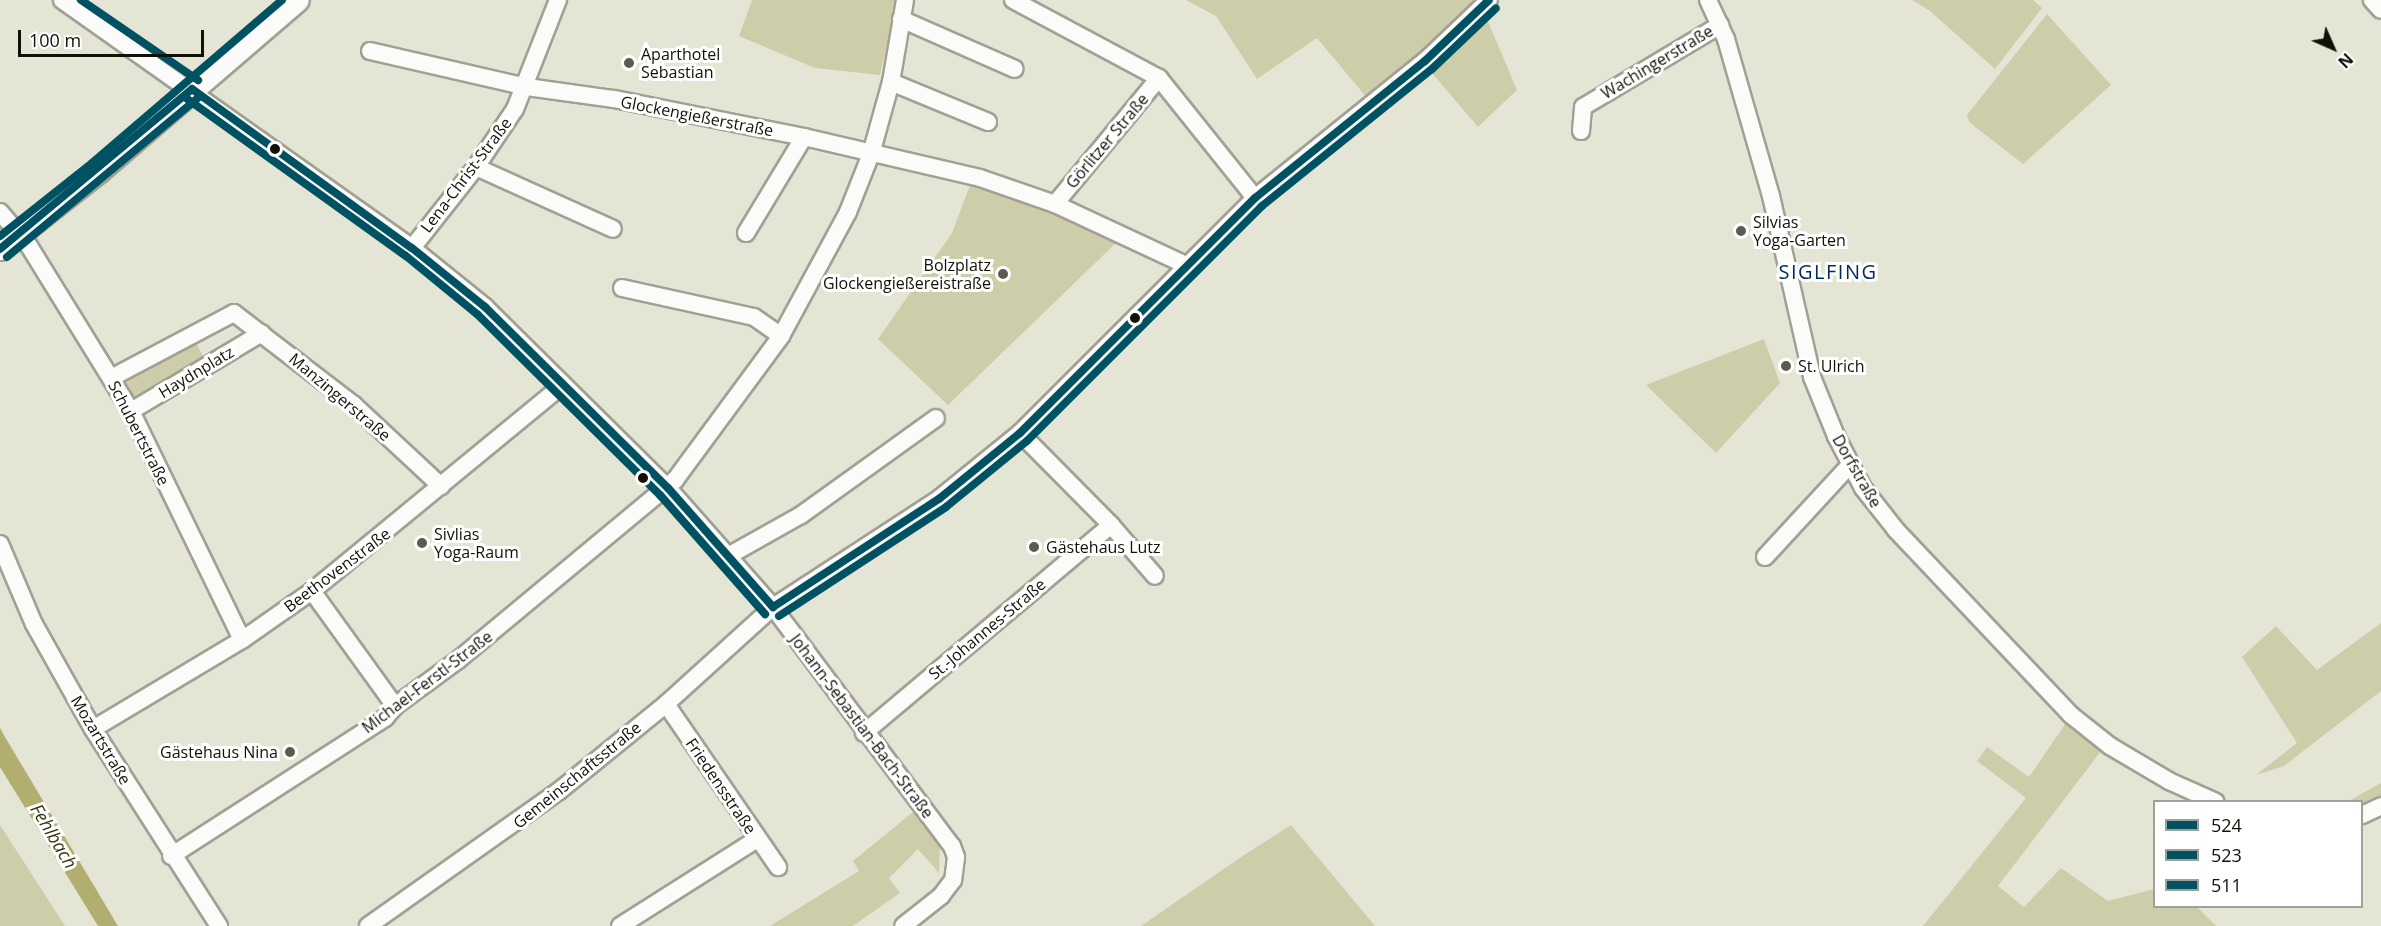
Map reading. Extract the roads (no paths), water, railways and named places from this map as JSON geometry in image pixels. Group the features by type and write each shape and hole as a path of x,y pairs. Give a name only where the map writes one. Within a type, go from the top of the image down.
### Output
{"main road":[{"path":"0,249 21,234 298,0"}],"street":[{"name":"Johann-Sebastian-Bach-Straße","path":"62,0 192,89 412,248 485,307 668,488 773,607 864,733 952,846 957,869 941,896 903,926"},
{"name":"Lena-Christ-Straße","path":"412,248 476,167 527,87 558,0"},
{"name":"Michael-Ferstl-Straße","path":"171,856 385,718 395,706 458,660 668,488 780,336 833,241 871,154 891,82 905,0"},
{"path":"1013,0 1159,78 1255,198"},
{"name":"Gemeinschaftsstraße","path":"368,926 500,837 666,704 773,607 931,504 1020,433 1255,198 1425,62 1489,0"},
{"name":"Dorfstraße","path":"1708,0 1720,25 1771,196 1812,377 1850,465 1876,507 2071,715 2110,746 2169,781 2214,800"},
{"path":"2372,0 2381,10"},
{"path":"901,19 1015,69"},
{"name":"Wachingerstraße","path":"1581,131 1583,107 1720,25"},
{"name":"Glockengießerstraße","path":"370,51 527,87 623,101 804,137 980,178 1055,204 1186,265"},
{"name":"Görlitzer Straße","path":"1055,204 1159,78"},
{"path":"891,82 988,122"},
{"path":"746,232 804,137"},
{"path":"476,167 613,229"},
{"name":"Schubertstraße","path":"0,212 21,234 130,411 242,640"},
{"path":"622,288 754,317 780,336"},
{"name":"Haydnplatz","path":"111,378 234,313"},
{"name":"Manzingerstraße","path":"234,313 354,405 441,486"},
{"name":"Haydnplatz","path":"130,411 262,333"},
{"name":"Beethovenstraße","path":"93,729 242,640 312,591 563,384"},
{"path":"728,556 801,515 936,418"},
{"path":"1020,433 1111,525 1155,576"},
{"path":"1765,557 1850,465"},
{"name":"St.-Johannes-Straße","path":"864,733 1111,525"},
{"name":"Mozartstraße","path":"0,544 34,624 93,729 171,856 219,926"},
{"path":"312,591 395,706"},
{"name":"Friedensstraße","path":"666,704 778,867"},
{"path":"2363,814 2381,806"},
{"path":"620,926 757,838"}],"water":[{"name":"Fehlbach","path":"0,728 118,926 98,926 0,767"}],"place":[{"name":"Aparthotel Sebastian","path":"629,63"},
{"name":"Silvias Yoga-Garten","path":"1741,231"},
{"name":"Bolzplatz Glockengießereistraße","path":"1003,274"},
{"name":"St. Ulrich","path":"1786,366"},
{"name":"Sivlias Yoga-Raum","path":"422,543"},
{"name":"Gästehaus Lutz","path":"1034,547"},
{"name":"Gästehaus Nina","path":"290,752"}],"district":[{"name":"SIGLFING","path":"1828,271"}]}
